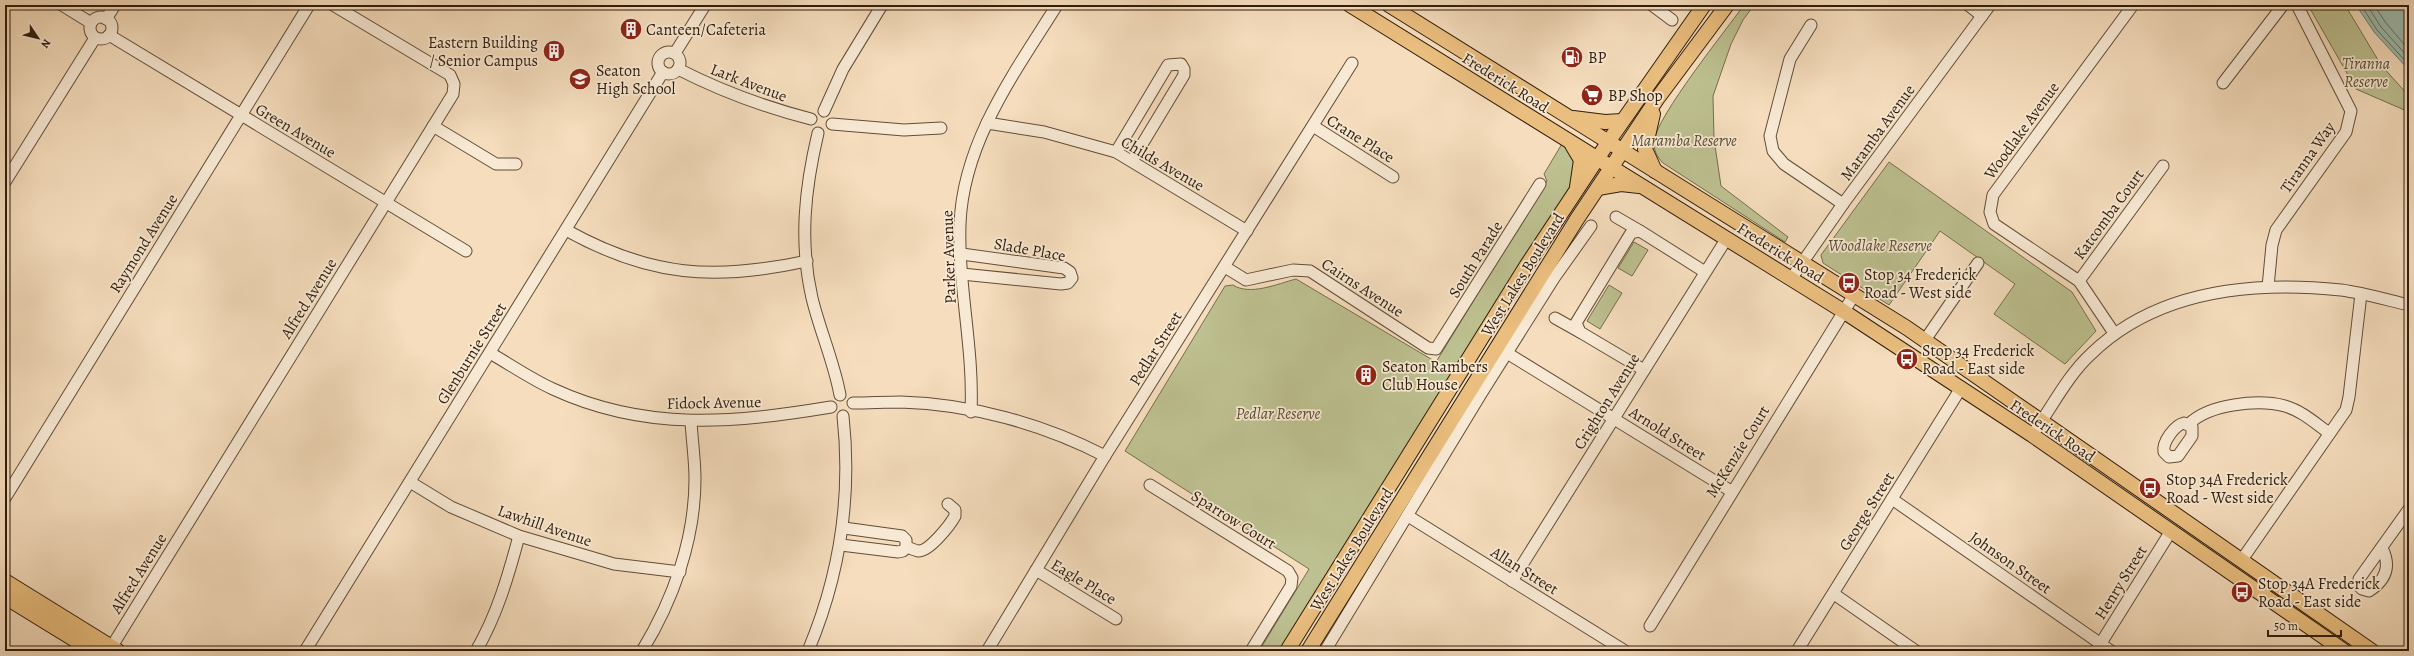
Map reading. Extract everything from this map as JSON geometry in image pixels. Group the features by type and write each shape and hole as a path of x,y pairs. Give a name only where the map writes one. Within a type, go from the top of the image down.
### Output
{"main road":[{"name":"Frederick Road","path":"1350,5 1366,9 1598,160 1843,311 2032,435 2344,651"},
{"name":"Frederick Road","path":"1389,5 1854,294 1925,340 2043,421 2365,649"},
{"name":"West Lakes Boulevard","path":"1287,651 1523,272 1598,160 1622,121 1704,5"},
{"name":"West Lakes Boulevard","path":"1308,651 1577,219 1657,99 1727,5"},
{"path":"1655,171 1645,149 1648,130 1657,99"},
{"path":"1568,117 1605,122 1622,121"},
{"path":"1570,142 1581,160 1576,192"},
{"path":"1598,188 1621,184 1640,186"},
{"path":"5,582 113,650"},
{"path":"5,597 92,651"}],"street":[{"path":"62,5 91,23"},
{"path":"106,19 115,5"},
{"name":"Raymond Avenue","path":"5,498 309,5"},
{"name":"Alfred Avenue","path":"113,650 453,94 454,84 450,76 333,5"},
{"path":"675,53 705,5"},
{"path":"824,111 843,69 882,5"},
{"name":"Parker Avenue","path":"971,412 972,387 962,274 960,224 962,200 969,170 987,123 1057,5"},
{"path":"1652,5 1672,20"},
{"path":"1968,5 1982,16"},
{"name":"Maramba Avenue","path":"1791,279 1843,204 1990,5"},
{"name":"Woodlake Avenue","path":"2114,333 2080,281 1994,224 1990,212 1993,195 2133,5"},
{"path":"2223,83 2283,5"},
{"name":"Tiranna Way","path":"2268,287 2272,246 2276,230 2346,132 2351,111 2298,5"},
{"path":"100,17 106,19 111,24 110,35 101,39 95,38 90,29 91,23 100,17"},
{"path":"1811,25 1790,59 1770,136 1773,151 1784,164 1843,204"},
{"name":"Green Avenue","path":"110,35 466,251"},
{"path":"5,182 95,38"},
{"path":"665,52 675,53 679,59 678,69 670,74 664,72 658,64 660,57 665,52"},
{"name":"Pedlar Street","path":"987,651 1105,456 1352,63"},
{"path":"1116,152 1168,65 1181,64 1184,70 1184,76 1132,161"},
{"name":"Lark Avenue","path":"678,69 711,86 753,103 811,119"},
{"name":"Glenburnie Street","path":"305,651 664,72"},
{"path":"824,111 830,115 832,124 828,131 818,133 813,129 811,119 815,113 824,111"},
{"name":"Childs Avenue","path":"987,123 1044,132 1116,152 1247,231"},
{"path":"832,124 904,130 941,128"},
{"path":"433,126 496,164 516,164"},
{"name":"Crane Place","path":"1313,126 1393,177"},
{"path":"818,133 808,175 804,209 807,261 812,297 840,395"},
{"name":"Katcomba Court","path":"2080,281 2163,166"},
{"name":"South Parade","path":"1436,349 1540,184"},
{"path":"1616,217 1705,272"},
{"path":"1577,219 1578,245"},
{"path":"1325,651 1408,516 1410,509 1507,353 1554,278 1591,226"},
{"path":"566,230 595,246 637,262 692,273 731,274 770,269 807,261"},
{"path":"1580,332 1576,323 1631,233 1640,232"},
{"name":"Crighton Avenue","path":"1512,581 1726,238"},
{"name":"Slade Place","path":"962,254 1064,268 1070,272 1072,278 1068,283 1061,284 962,274"},
{"path":"1925,340 1978,263"},
{"name":"Cairns Avenue","path":"1225,267 1246,280 1293,270 1310,271 1428,348 1436,349"},
{"path":"2032,435 2089,355 2114,333 2158,309 2210,293 2268,287 2342,290 2409,305"},
{"name":"McKenzie Court","path":"1650,626 1731,491 1854,294"},
{"path":"2241,561 2346,410 2349,397 2361,294"},
{"path":"1555,318 1644,370"},
{"name":"Fidock Avenue","path":"490,353 553,389 629,415 691,421 761,418 831,407"},
{"name":"Arnold Street","path":"1507,353 1731,491"},
{"name":"George Street","path":"1797,651 1834,594 1961,388"},
{"path":"840,395 848,396 852,403 851,412 843,416 836,415 831,407 833,399 840,395"},
{"path":"852,403 902,402 950,407 1024,423 1071,439 1105,456"},
{"path":"2189,424 2207,411 2260,403 2284,406 2303,414 2330,433"},
{"path":"808,651 821,620 841,545 844,528 847,473 843,416"},
{"path":"642,651 655,629 680,572 691,526 695,479 691,421"},
{"name":"Lawhill Avenue","path":"410,482 451,507 519,536 614,564 680,572"},
{"name":"Sparrow Court","path":"1150,485 1288,571 1292,578 1292,586 1251,651"},
{"name":"Johnson Street","path":"1892,500 2098,647 2111,651"},
{"path":"906,547 919,551 927,549 935,541 955,516 954,510 948,504"},
{"path":"2382,548 2409,509"},
{"name":"Allan Street","path":"1408,516 1625,651"},
{"path":"841,545 898,552 903,551 906,547 906,540 902,536 844,528"},
{"name":"Henry Street","path":"2098,647 2170,531"},
{"path":"476,651 488,631 506,588 519,536"},
{"name":"Eagle Place","path":"1036,570 1116,619"},
{"path":"1834,594 1916,651"}],"green space":[{"name":"Maramba Reserve","path":"1744,5 1754,5 1743,20 1731,44 1713,96 1714,139 1721,186 1788,237 1785,242 1663,163 1657,156 1654,147 1654,141 1658,129 1679,94"},
{"name":"Tiranna Reserve","path":"2308,5 2345,5 2381,65 2409,96 2409,112 2356,89"},
{"name":"Pedlar Reserve","path":"1563,142 1572,154 1575,164 1574,175 1569,189 1281,651 1259,651 1309,569 1125,451 1225,286 1233,285 1240,288 1255,289 1296,279 1436,362 1547,181 1544,174"},
{"name":"Woodlake Reserve","path":"1889,162 2072,292 2096,331 2065,364 1994,314 2015,284 1940,231 1889,305 1823,263 1821,255"},
{"path":"1634,242 1648,250 1632,276 1618,268"},
{"path":"1609,285 1622,293 1600,329 1587,321"}],"water":[{"path":"2356,5 2409,5 2409,70 2374,32"}],"place":[{"name":"Canteen/Cafeteria","path":"631,29"},
{"name":"Eastern Building / Senior Campus","path":"554,51"},
{"name":"BP","path":"1572,57"},
{"name":"Seaton High School","path":"580,79"},
{"name":"BP Shop","path":"1592,95"},
{"name":"Stop 34 Frederick Road - West side","path":"1849,283"},
{"name":"Stop 34 Frederick Road - East side","path":"1907,359"},
{"name":"Seaton Rambers Club House","path":"1366,375"},
{"name":"Stop 34A Frederick Road - West side","path":"2150,488"},
{"name":"Stop 34A Frederick Road - East side","path":"2242,592"}]}
